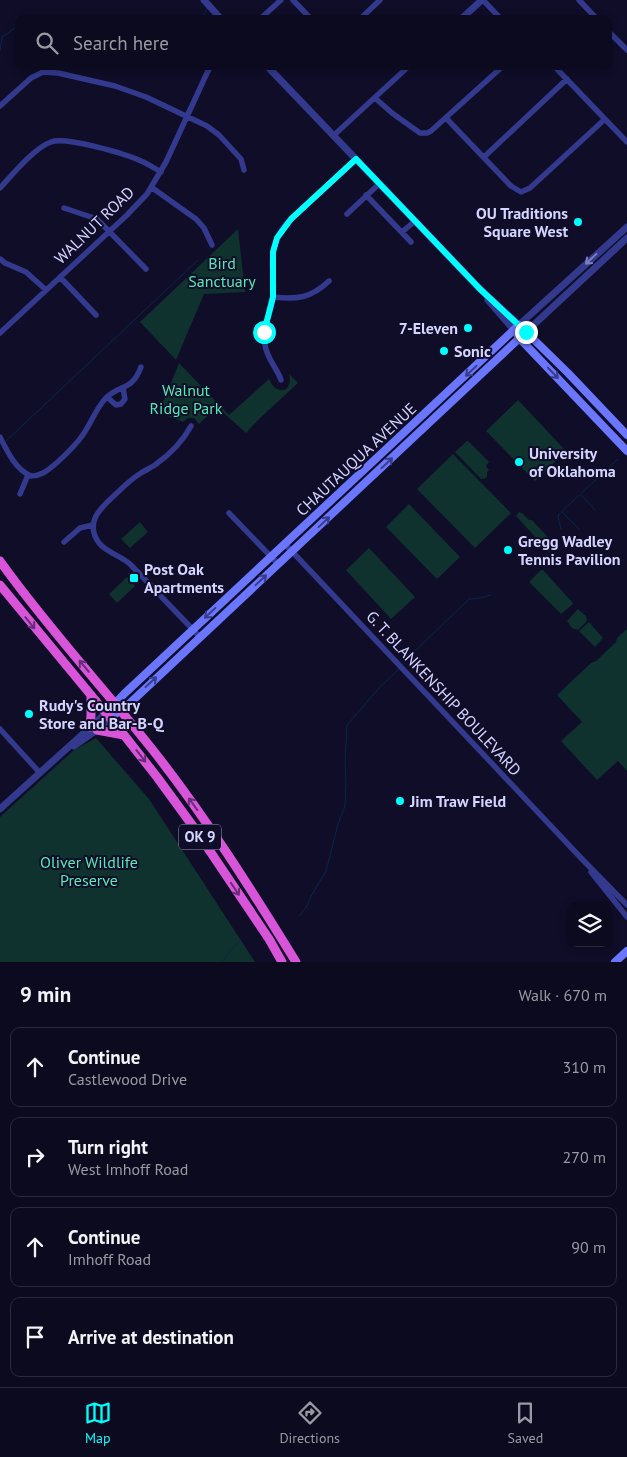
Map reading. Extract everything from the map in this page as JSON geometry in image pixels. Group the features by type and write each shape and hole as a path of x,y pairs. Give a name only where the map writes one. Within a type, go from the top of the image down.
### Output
{"highway":[{"name":"OK 9","path":"0,561 27,599 153,751 195,807 263,908 296,962"},
{"name":"OK 9","path":"0,585 124,735 195,829 269,939 282,962"},
{"path":"90,695 93,728 124,735"}],"main road":[{"path":"517,328 627,451"},
{"name":"CHAUTAUQUA AVENUE","path":"117,707 193,629 517,328"},
{"path":"523,335 627,435"},
{"name":"CHAUTAUQUA AVENUE","path":"108,715 200,637 523,335"},
{"path":"615,962 627,950"}],"street":[{"path":"204,0 217,15"},
{"path":"264,15 281,0"},
{"path":"293,0 307,15"},
{"path":"364,15 380,0"},
{"path":"465,15 482,0 498,15"},
{"path":"579,0 593,15"},
{"path":"612,35 627,50"},
{"name":"WALNUT ROAD","path":"0,333 135,207 152,187 210,70"},
{"path":"270,70 517,328"},
{"path":"333,136 406,70"},
{"path":"375,98 420,133 429,133 498,70"},
{"path":"558,70 627,142"},
{"path":"0,106 34,76 43,72 52,72 130,91 187,115 207,126 219,135 241,159 244,170"},
{"path":"484,157 567,79"},
{"path":"446,118 511,186 521,192 530,188 605,119"},
{"path":"0,188 34,153 54,140 71,142 121,154 142,161 161,172"},
{"path":"281,380 264,345 265,326 273,297 273,252 277,238 291,219 356,159"},
{"path":"347,214 379,184"},
{"path":"152,187 196,219 204,228 212,245"},
{"path":"366,195 411,242"},
{"path":"64,208 94,217 146,269"},
{"path":"402,232 415,221"},
{"name":"CHAUTAUQUA AVENUE","path":"517,328 627,227"},
{"name":"CHAUTAUQUA AVENUE","path":"523,335 627,238"},
{"path":"0,258 5,263 26,272 46,290"},
{"path":"60,277 96,315"},
{"path":"273,297 304,297 316,292 329,281"},
{"path":"1,438 6,450 28,475 35,476 43,473 72,448 107,397 113,392 130,385 136,379 141,367"},
{"path":"107,397 116,405 121,404 124,399 123,388"},
{"path":"191,426 185,436 160,461 135,477 101,508 93,525 100,545 124,558 200,637"},
{"path":"20,494 28,475"},
{"path":"229,513 278,564"},
{"path":"64,542 80,528 93,525"},
{"name":"G. T. BLANKENSHIP BOULEVARD","path":"285,544 582,860 627,905"},
{"path":"0,809 108,715"},
{"path":"0,729 40,773"},
{"name":"G. T. BLANKENSHIP BOULEVARD","path":"582,860 627,917"}],"green space":[{"name":"Bird Sanctuary","path":"238,229 245,292 204,294 176,360 140,322"},
{"name":"Walnut Ridge Park","path":"179,363 229,415 269,379 274,387 281,390 286,389 288,386 289,374 298,383 246,433 217,407 199,424 194,418 188,418 183,422 152,410 164,400"},
{"path":"518,400 566,451 535,481 486,431"},
{"path":"467,441 489,462 486,466 489,470 487,477 484,479 481,479 455,452"},
{"path":"453,454 511,513 475,548 417,489"},
{"path":"409,504 460,557 437,579 386,527"},
{"path":"519,512 529,520 532,520 556,546 549,552 516,516"},
{"path":"140,522 148,532 130,548 121,539"},
{"path":"369,548 415,597 391,619 346,570"},
{"path":"541,570 573,604 561,614 530,583"},
{"path":"127,577 135,586 117,603 109,594"},
{"path":"578,609 586,616 587,621 578,630 572,628 567,621"},
{"path":"589,622 603,638 595,647 579,631"},
{"path":"627,629 627,771 618,761 597,780 561,741 582,722 557,695 591,663 596,661"},
{"name":"Oliver Wildlife Preserve","path":"96,738 149,799 255,962 0,962 0,817 74,750"}],"waterway":[{"path":"204,15 207,8"},
{"path":"0,51 2,37 15,28"},
{"path":"6,441 198,260"},
{"path":"561,529 559,514 618,459"},
{"path":"581,495 595,510"},
{"path":"562,512 579,529"},
{"path":"402,666 469,599 491,595"},
{"path":"299,916 307,906 326,871 338,824 345,806 347,725 380,687 400,668"},
{"path":"222,962 233,947 241,941"}],"place":[{"name":"OU Traditions Square West","path":"578,222"},
{"name":"7-Eleven","path":"468,328"},
{"name":"Sonic","path":"444,351"},
{"name":"University of Oklahoma","path":"519,462"},
{"name":"Gregg Wadley Tennis Pavilion","path":"508,550"},
{"name":"Post Oak Apartments","path":"134,578"},
{"name":"Rudy's Country Store and Bar-B-Q","path":"29,714"},
{"name":"Jim Traw Field","path":"400,801"}],"route":[{"path":"264,332 273,297 273,252 280,232 291,219 356,159 480,289 526,332"}]}
